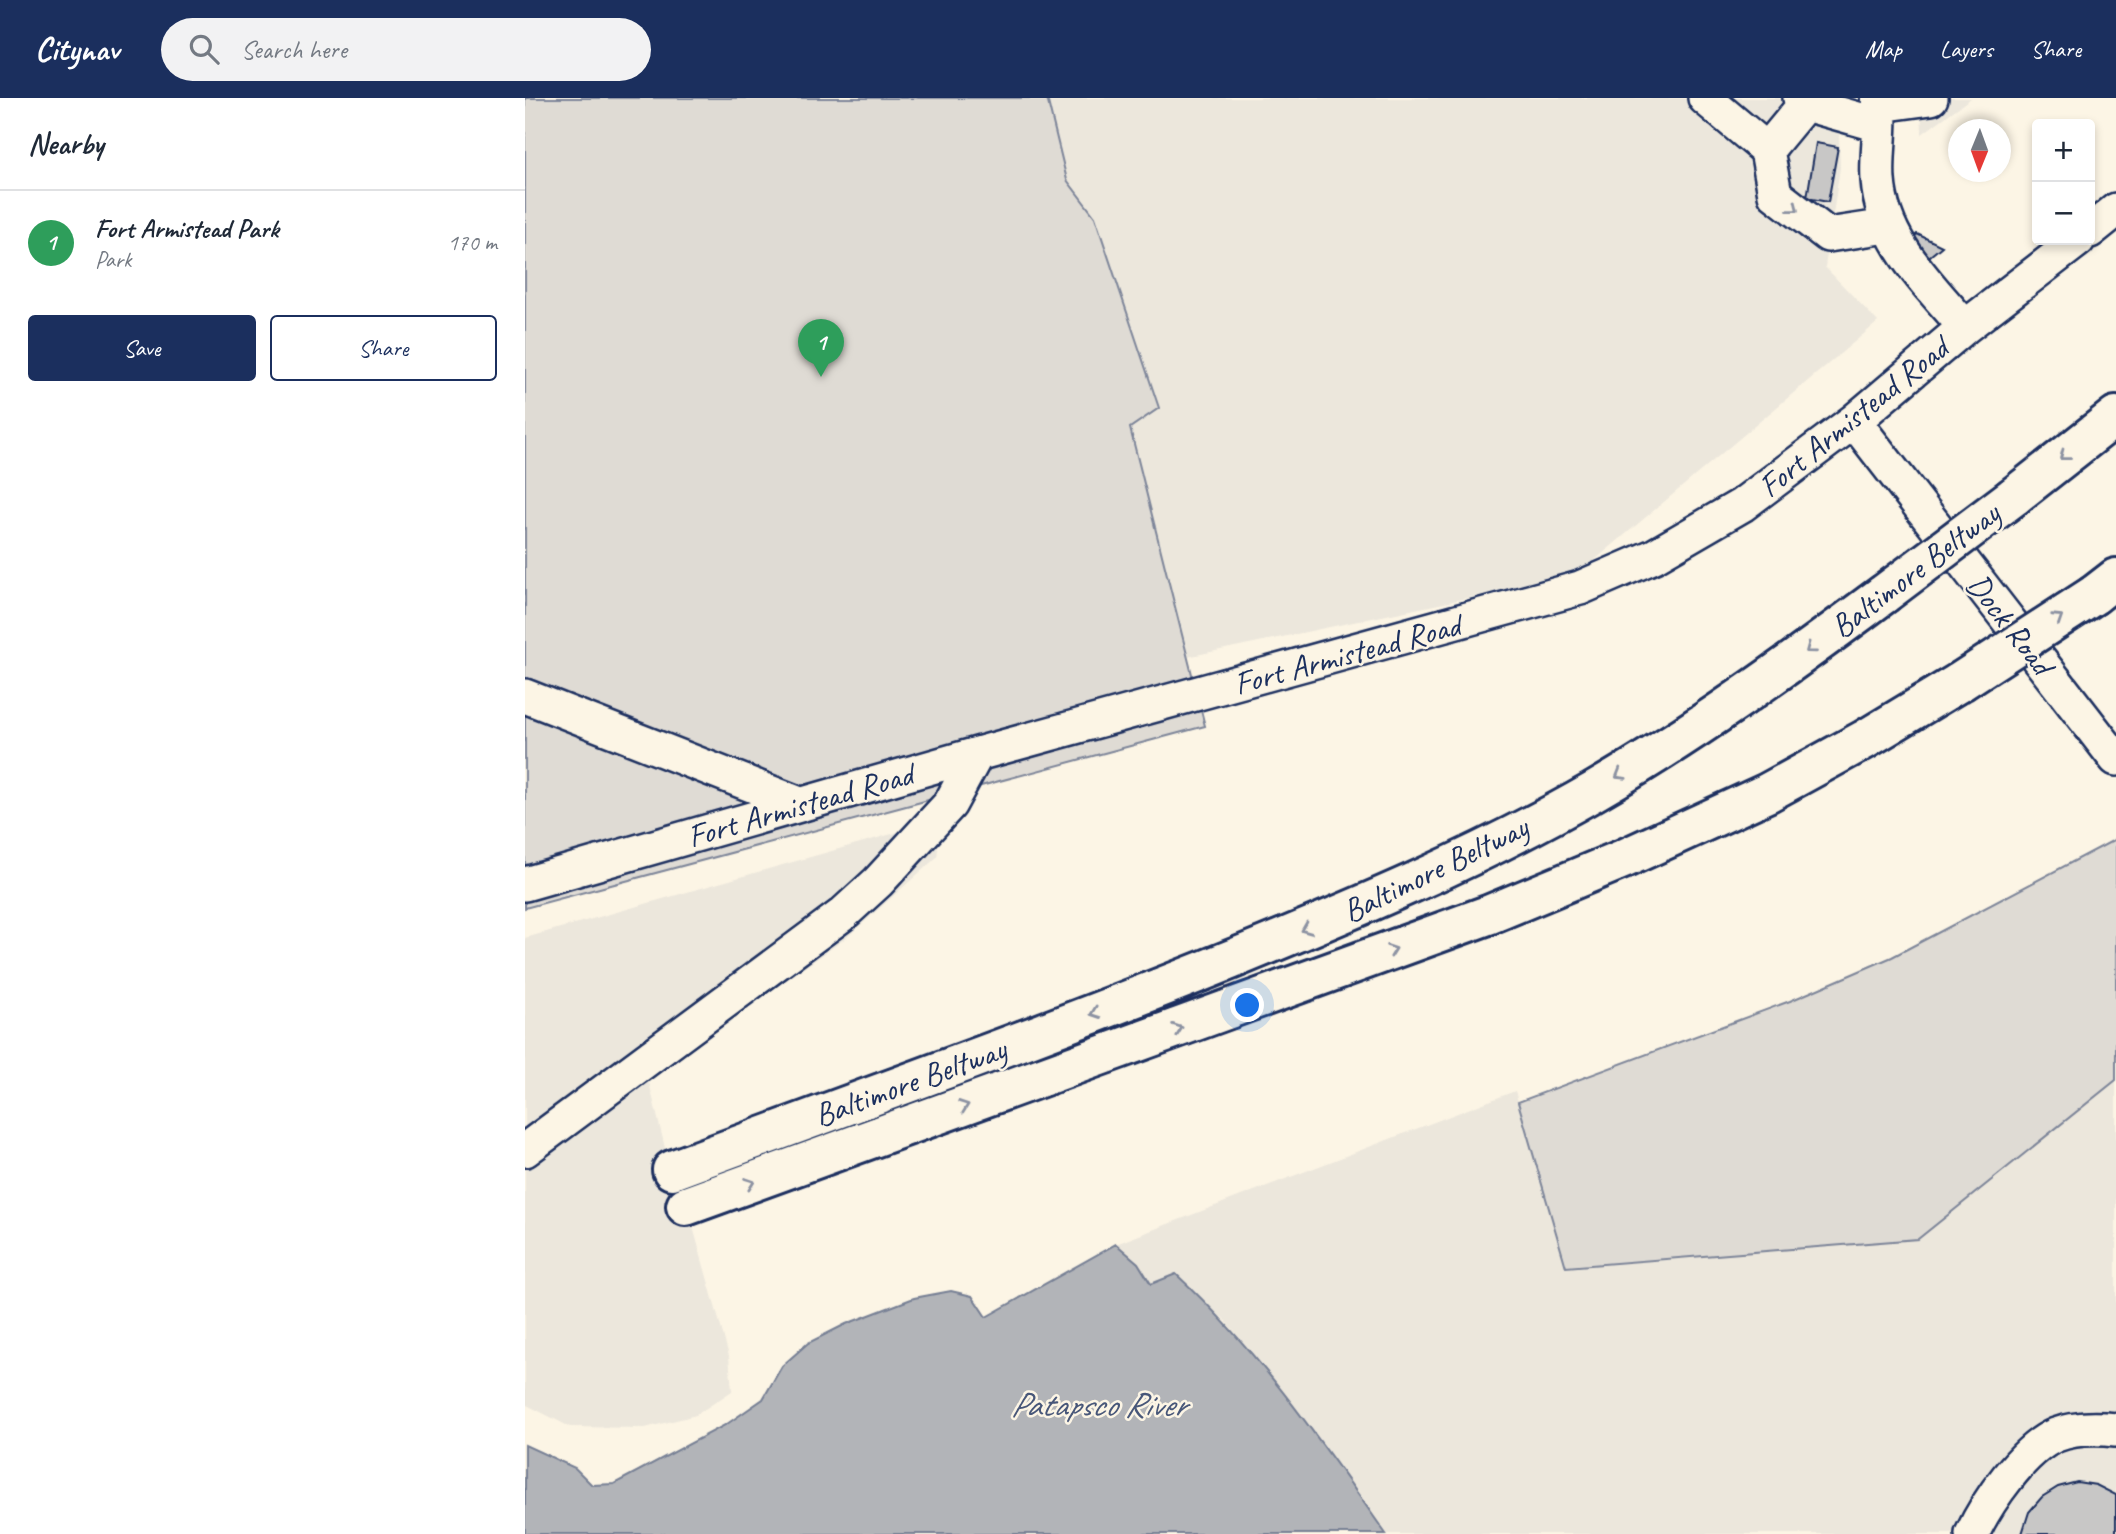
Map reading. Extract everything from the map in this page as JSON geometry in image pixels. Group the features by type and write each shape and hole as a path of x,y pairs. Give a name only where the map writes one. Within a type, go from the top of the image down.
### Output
{"highway":[{"name":"Baltimore Beltway","path":"672,1170 1137,997 1331,919 1591,793 1714,718 1884,594 2116,416"},
{"name":"Baltimore Beltway","path":"686,1206 1500,910 1623,859 1767,793 1864,740 1960,682 2105,587"}],"street":[{"path":"1705,98 1767,150 1775,194 1828,235 1887,226"},
{"path":"1767,150 1802,101 1879,109 1931,98"},
{"path":"1879,109 1878,179 1887,226 1905,256 1965,327"},
{"path":"2095,227 2116,210"},
{"name":"Fort Armistead Road","path":"525,884 977,754 1580,588 1654,556 1742,505 1854,421 1965,327 2072,245"},
{"name":"Dock Road","path":"1854,421 2116,759"},
{"path":"525,696 800,804"},
{"path":"525,1150 843,914 878,882 950,804 977,754"},
{"path":"1972,1534 1982,1511 2029,1453 2056,1435 2083,1430 2116,1430"}],"shaded area":[{"path":"525,98 1047,98 1067,180 1095,217 1159,408 1130,428 1205,726 525,908"},
{"path":"1047,98 1838,98 1840,168 1825,267 1878,322 1577,575 1187,657"},
{"path":"1921,98 1971,98 1922,134"},
{"path":"913,828 938,848 937,857 846,938 648,1078 666,1152 693,1227 729,1356 732,1391 696,1415 645,1428 570,1427 525,1404 525,938"},
{"path":"2116,839 2116,1080 1918,1239 1566,1267 1518,1102 1790,1001 1892,957"},
{"path":"2116,1080 2116,1534 1386,1534 1281,1389 1223,1318 1151,1284 1138,1263 1116,1244 1515,1091 1566,1267 1918,1239"}],"water":[{"name":"Patapsco River","path":"1116,1244 1138,1263 1151,1284 1176,1274 1206,1303 1288,1398 1386,1534 525,1534 525,1445 575,1468 592,1485 614,1484 727,1424 763,1399 782,1366 808,1343 846,1324 914,1298 951,1291 972,1296 986,1317"}],"building":[{"path":"1816,143 1838,147 1828,202 1807,198"},
{"path":"1917,234 1942,246 1924,261 1909,242"},
{"path":"2077,1482 2096,1485 2116,1495 2116,1534 2022,1534 2029,1512 2042,1497 2058,1487"}],"place":[{"name":"Fort Armistead Park","path":"821,377"}]}
